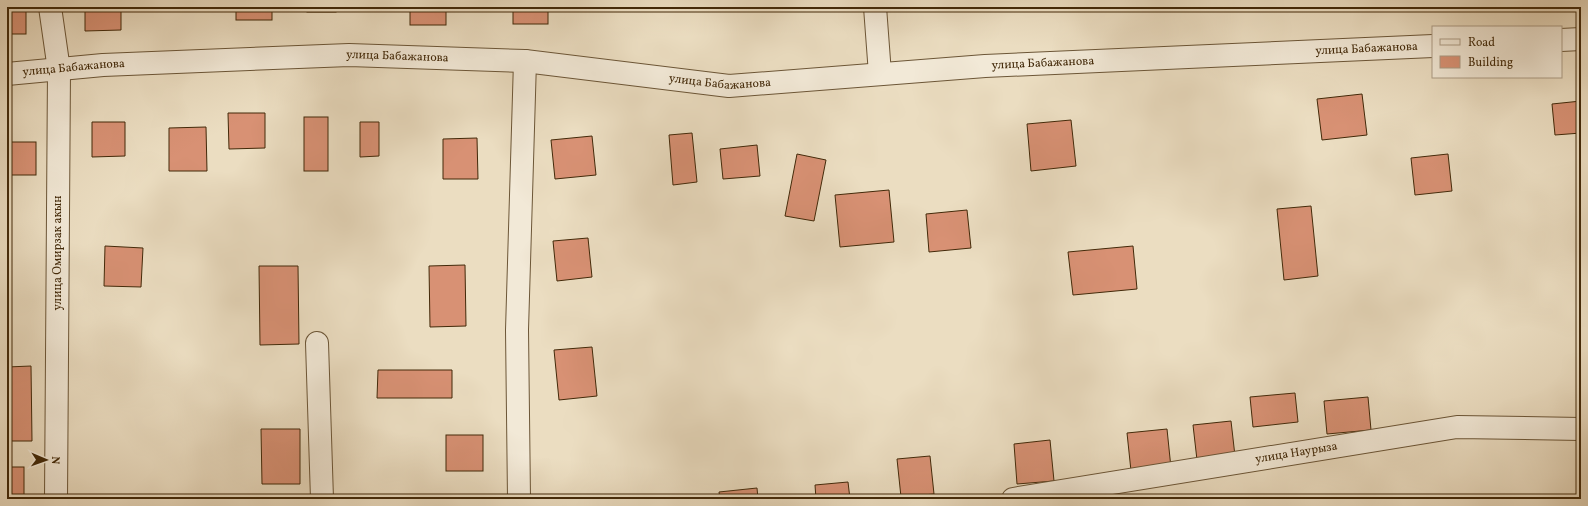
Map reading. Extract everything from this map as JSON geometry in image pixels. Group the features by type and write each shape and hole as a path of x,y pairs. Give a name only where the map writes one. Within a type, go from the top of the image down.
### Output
{"street":[{"name":"улица Омирзак акын","path":"50,7 59,70 56,499"},
{"path":"875,7 880,74"},
{"path":"1562,40 1581,39"},
{"name":"улица Бабажанова","path":"7,74 103,65 349,55 525,62 729,86 985,66 1432,46"},
{"path":"519,499 517,330 525,62"},
{"path":"317,343 322,499"},
{"name":"улица Наурыза","path":"1013,499 1457,427 1581,429"}],"building":[{"path":"7,7 26,7 26,34 7,34"},
{"path":"85,7 121,7 121,30 85,31"},
{"path":"236,7 272,7 272,20 236,20"},
{"path":"307,7 336,7 336,12 307,12"},
{"path":"410,7 446,7 446,25 410,25"},
{"path":"513,7 548,7 548,24 513,24"},
{"path":"1317,7 1344,7 1344,11 1317,11"},
{"path":"1401,7 1450,7 1450,10 1401,9"},
{"path":"1362,94 1367,135 1322,140 1317,99"},
{"path":"1581,101 1581,133 1555,135 1552,104"},
{"path":"228,113 265,113 265,148 229,149"},
{"path":"304,117 328,117 328,171 304,171"},
{"path":"1071,120 1076,166 1031,171 1027,124"},
{"path":"92,122 125,122 125,156 92,157"},
{"path":"360,122 379,122 379,156 360,157"},
{"path":"206,127 207,171 169,171 169,128"},
{"path":"692,133 697,182 673,185 669,135"},
{"path":"592,136 596,175 555,179 551,140"},
{"path":"477,138 478,179 443,179 443,139"},
{"path":"7,142 36,142 36,175 7,175"},
{"path":"757,145 760,176 723,179 720,149"},
{"path":"797,154 826,160 814,221 785,216"},
{"path":"1448,154 1452,191 1415,195 1411,158"},
{"path":"889,190 894,242 840,247 835,195"},
{"path":"1311,206 1318,276 1284,280 1277,209"},
{"path":"967,210 971,248 929,252 926,214"},
{"path":"588,238 592,277 557,281 553,241"},
{"path":"105,246 143,248 141,287 104,286"},
{"path":"1133,246 1137,289 1073,295 1068,252"},
{"path":"465,265 466,326 430,327 429,266"},
{"path":"259,266 298,266 299,344 260,345"},
{"path":"1578,304 1581,304 1581,334"},
{"path":"592,347 597,396 559,400 554,350"},
{"path":"31,366 32,441 7,441 7,367"},
{"path":"378,370 452,370 452,398 377,398"},
{"path":"1295,393 1298,422 1253,427 1250,397"},
{"path":"1368,397 1371,430 1327,434 1324,401"},
{"path":"1231,421 1235,456 1197,460 1193,425"},
{"path":"261,429 300,429 300,484 262,484"},
{"path":"1167,429 1171,468 1131,471 1127,433"},
{"path":"446,435 483,435 483,471 446,471"},
{"path":"1050,440 1054,481 1017,484 1014,444"},
{"path":"930,456 934,494 901,497 897,459"},
{"path":"7,467 24,467 24,499 7,499"},
{"path":"848,482 850,499 816,499 815,485"},
{"path":"757,488 758,499 720,499 719,492"},
{"path":"1478,496 1478,499 1445,499"}]}
